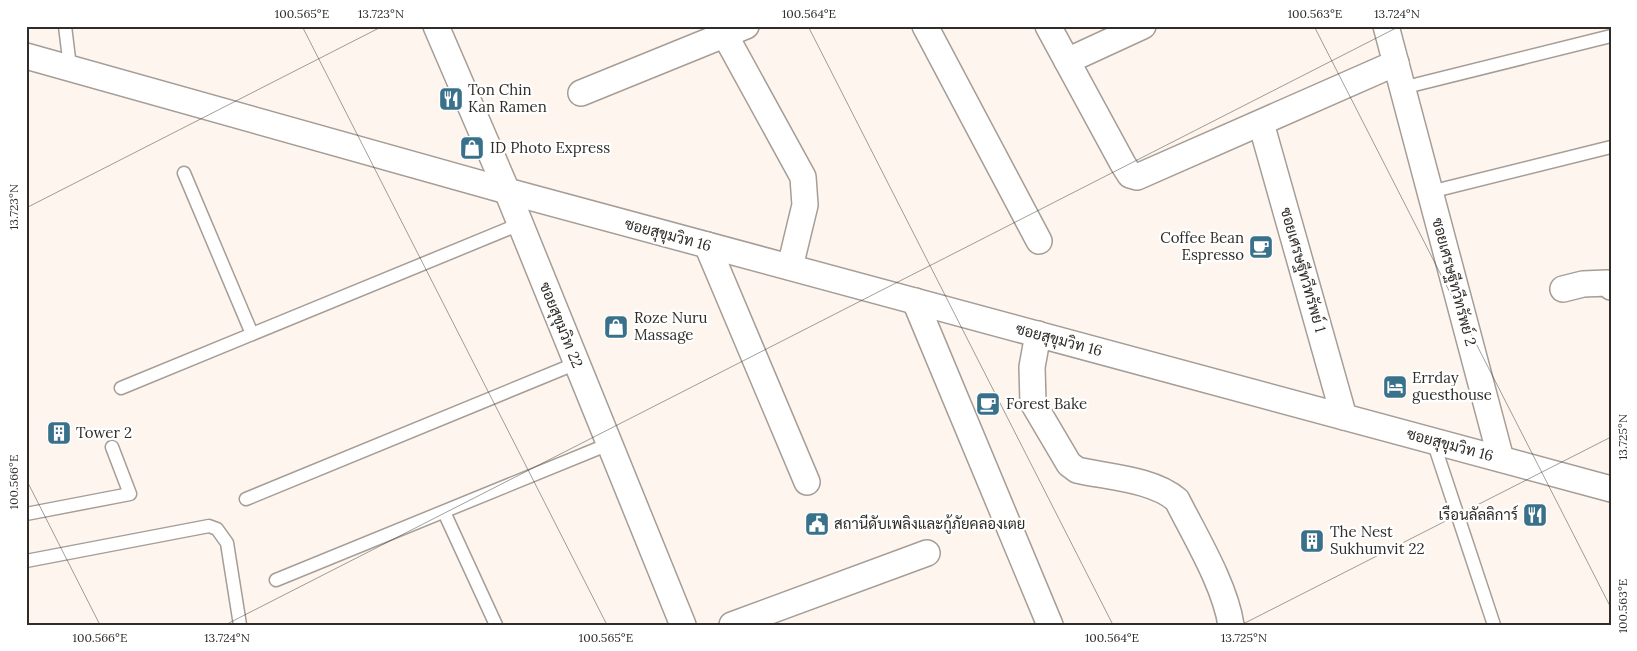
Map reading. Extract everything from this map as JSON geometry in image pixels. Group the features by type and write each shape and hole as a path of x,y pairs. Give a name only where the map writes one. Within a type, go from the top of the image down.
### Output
{"street":[{"name":"ซอยสุขุมวิท 22","path":"436,26 507,191 683,625"},
{"path":"924,26 1039,241"},
{"path":"1048,26 1130,175 1137,177 1396,64"},
{"path":"1067,61 1143,26"},
{"name":"ซอยเศรษฐีทวีทรัพย์ 2","path":"1386,26 1501,459"},
{"path":"581,93 736,31 803,177 805,205 790,267"},
{"name":"ซอยสุขุมวิท 16","path":"26,56 70,67 152,93 707,246 1611,489"},
{"name":"ซอยเศรษฐีทวีทรัพย์ 1","path":"1261,123 1344,417"},
{"path":"707,246 807,482"},
{"path":"1563,290 1584,284 1607,283 1611,287"},
{"path":"915,301 1050,625"},
{"path":"1038,334 1032,367 1032,403 1069,464 1077,470 1152,486 1177,500 1207,558 1229,613 1230,625"},
{"path":"732,625 927,553"}],"lane":[{"path":"65,26 70,67"},
{"path":"1402,88 1611,36"},
{"path":"1430,192 1611,146"},
{"path":"184,173 252,334"},
{"path":"121,388 520,224"},
{"path":"246,500 577,363"},
{"path":"1434,441 1494,625"},
{"path":"276,580 609,444"},
{"path":"26,514 130,494 112,447"},
{"path":"444,512 496,625"},
{"path":"26,561 209,526 217,529 227,543 240,625"}],"place":[{"name":"Ton Chin Kan Ramen","path":"451,99"},
{"name":"ID Photo Express","path":"472,148"},
{"name":"Coffee Bean Espresso","path":"1261,247"},
{"name":"Roze Nuru Massage","path":"616,327"},
{"name":"Errday guesthouse","path":"1395,387"},
{"name":"Forest Bake","path":"988,404"},
{"name":"Tower 2","path":"59,433"},
{"name":"เรือนลัลลิการ์","path":"1535,515"},
{"name":"สถานีดับเพลิงและกู้ภัยคลองเตย","path":"817,524"},
{"name":"The Nest Sukhumvit 22","path":"1312,541"}]}
